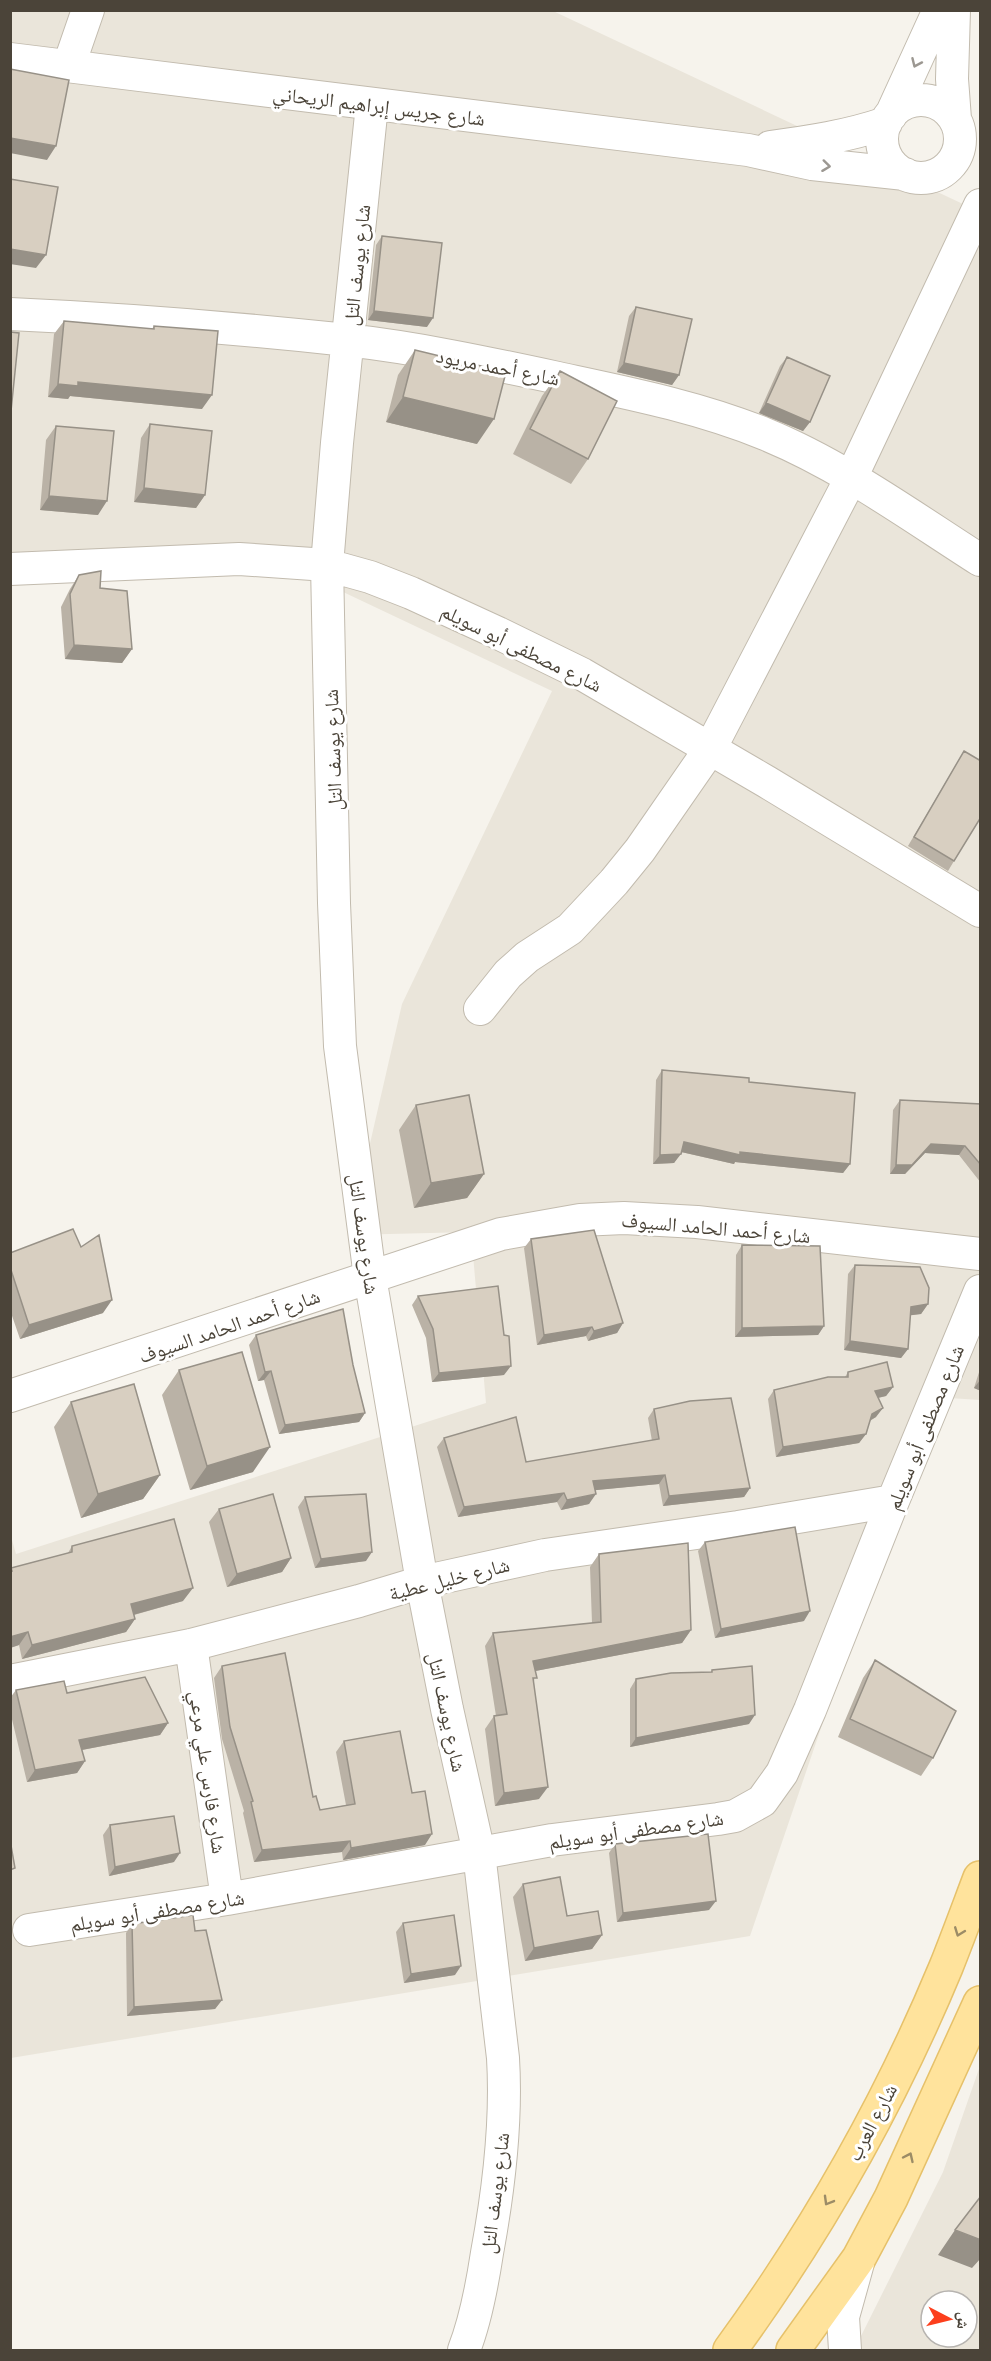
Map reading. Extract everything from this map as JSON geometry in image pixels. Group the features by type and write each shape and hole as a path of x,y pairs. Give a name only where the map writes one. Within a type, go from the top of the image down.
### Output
{"main road":[{"name":"شارع العرب","path":"730,2350 811,2229 844,2173 905,2056 946,1967 981,1878"},
{"path":"793,2350 860,2258 891,2198 981,2003"},
{"path":"844,2173 891,2198"}],"street":[{"path":"69,65 88,10"},
{"path":"939,10 888,119 882,141 884,151 894,167 914,176 938,175 951,166 958,152 958,128 952,79 954,10"},
{"name":"شارع جريس إبراهيم الريحاني","path":"10,59 748,150 812,164 914,176 981,203"},
{"path":"888,119 905,103 924,100 942,105 981,160"},
{"name":"شارع يوسف التل","path":"372,105 327,565 334,903 340,1046 370,1276 422,1582 479,1853 496,1991 505,2091 503,2138 495,2212 480,2297 464,2350"},
{"name":"شارع جريس إبراهيم الريحاني","path":"748,150 816,141 863,131 888,119"},
{"path":"480,1009 508,974 527,957 570,929 614,882 640,850 710,749 851,478 981,203"},
{"name":"شارع أحمد مريود","path":"10,314 348,340 434,353 647,397 765,434 806,453 851,478 981,560"},
{"name":"شارع مصطفى أبو سويلم","path":"10,569 239,559 327,565 370,577 411,593 582,674 981,911"},
{"name":"شارع أحمد الحامد السيوف","path":"10,1396 501,1234 580,1220 624,1218 697,1222 981,1254"},
{"name":"شارع مصطفى أبو سويلم","path":"29,1930 227,1899 552,1840 718,1819 735,1815 762,1801 782,1773 810,1710 981,1291"},
{"name":"شارع خليل عطية","path":"10,1681 191,1645 422,1582 545,1555 893,1502"},
{"name":"شارع فارس علي مرعي","path":"191,1645 227,1899"},
{"path":"845,2350 843,2318 860,2258"}],"shaded area":[{"path":"11,11 553,11 980,212 980,1400 934,1397 750,1936 11,2058 10,1533 16,1554 486,1403 471,1232 349,1235 402,1004 552,691 284,564 11,582"},
{"path":"980,2066 980,2350 854,2350 943,2172"}],"building":[{"path":"10,69 69,80 56,146 10,138"},
{"path":"10,179 58,187 46,255 10,249"},
{"path":"382,236 442,243 433,318 374,311"},
{"path":"636,307 692,319 679,375 624,363"},
{"path":"64,321 154,329 154,326 218,331 212,395 78,382 78,386 58,384"},
{"path":"10,332 19,333 11,411 10,411"},
{"path":"415,350 506,372 494,419 403,397"},
{"path":"787,357 830,376 810,422 766,403"},
{"path":"560,371 617,401 588,459 530,429"},
{"path":"150,424 212,431 205,495 144,488"},
{"path":"56,426 114,431 107,501 49,496"},
{"path":"101,571 100,588 127,591 132,649 74,645 70,594 79,575"},
{"path":"964,751 981,761 981,817 954,861 914,837"},
{"path":"662,1070 749,1078 749,1082 855,1093 850,1164 740,1152 740,1155 684,1142 681,1154 660,1155"},
{"path":"469,1095 484,1174 431,1183 416,1105"},
{"path":"900,1100 981,1104 981,1165 965,1146 931,1144 912,1165 896,1165"},
{"path":"73,1229 81,1247 99,1235 112,1300 29,1325 10,1267 10,1253"},
{"path":"594,1230 623,1323 594,1331 592,1327 544,1335 531,1239"},
{"path":"742,1245 820,1246 824,1326 742,1328"},
{"path":"855,1265 920,1267 929,1288 928,1304 911,1307 908,1349 850,1341"},
{"path":"498,1286 504,1335 509,1336 511,1366 439,1373 433,1329 418,1296"},
{"path":"343,1309 353,1365 365,1413 285,1425 271,1371 265,1372 256,1335"},
{"path":"242,1352 270,1447 207,1466 179,1370"},
{"path":"887,1362 893,1387 875,1391 883,1408 872,1414 866,1434 783,1447 774,1390 828,1377 848,1377 848,1372"},
{"path":"134,1384 160,1475 98,1494 71,1402"},
{"path":"731,1398 750,1488 669,1496 665,1475 593,1481 596,1494 567,1500 564,1493 464,1507 444,1438 516,1417 526,1462 659,1439 654,1409 690,1401"},
{"path":"273,1494 291,1558 237,1574 219,1509"},
{"path":"366,1494 372,1552 321,1559 305,1497"},
{"path":"174,1519 193,1588 131,1604 135,1619 32,1645 28,1632 10,1637 11,1568 72,1552 72,1546"},
{"path":"795,1527 810,1611 721,1629 705,1542"},
{"path":"688,1543 691,1630 533,1661 537,1678 533,1678 548,1787 504,1793 494,1716 507,1714 493,1633 601,1622 599,1554"},
{"path":"285,1653 313,1797 316,1796 320,1810 355,1804 344,1741 400,1731 412,1793 425,1791 432,1834 351,1848 350,1841 262,1850 251,1802 253,1801 230,1727 222,1666"},
{"path":"875,1660 956,1711 933,1758 850,1719"},
{"path":"752,1666 755,1715 636,1738 636,1679 671,1673 712,1672 712,1670"},
{"path":"145,1677 168,1723 79,1740 85,1761 35,1770 16,1690 64,1681 67,1693"},
{"path":"174,1816 180,1853 115,1867 110,1825"},
{"path":"708,1834 716,1901 623,1913 615,1844"},
{"path":"10,1840 15,1868 10,1870"},
{"path":"560,1877 567,1916 598,1911 602,1935 534,1948 523,1884"},
{"path":"193,1915 195,1931 206,1930 222,2000 134,2007 132,1924"},
{"path":"454,1915 461,1966 411,1974 403,1923"},
{"path":"981,2196 981,2240 955,2230"}]}
